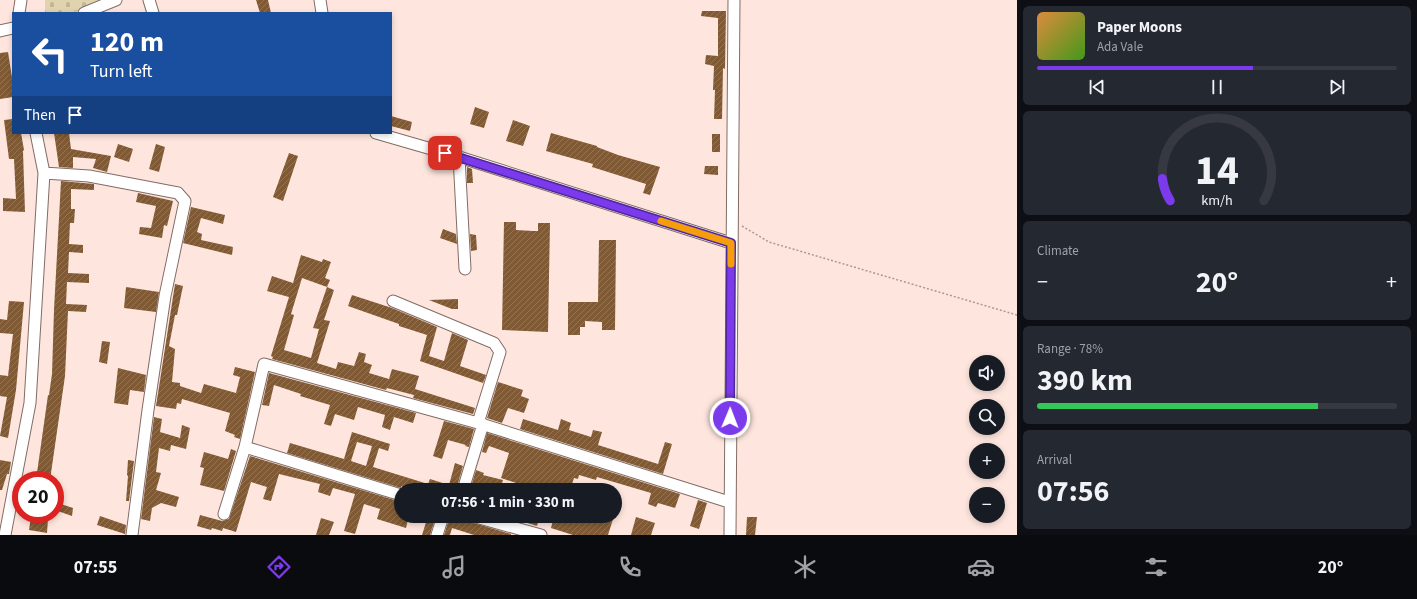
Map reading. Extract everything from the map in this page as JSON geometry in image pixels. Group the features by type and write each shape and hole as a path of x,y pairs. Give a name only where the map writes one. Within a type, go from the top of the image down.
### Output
{"street":[{"path":"19,12 21,0"},
{"path":"86,12 116,0"},
{"path":"149,0 153,12"},
{"path":"320,0 322,12"},
{"path":"730,535 729,465 734,0"},
{"path":"0,31 12,28"},
{"path":"4,532 30,403 44,173 36,134"},
{"path":"379,134 459,157 731,243"},
{"path":"459,157 465,269"},
{"path":"44,173 89,176 178,193 185,201 165,296 148,410 132,535"},
{"path":"393,301 494,343 500,352 465,483"},
{"path":"224,514 245,446 264,364 480,423 730,502"},
{"path":"245,446 394,493"},
{"path":"437,535 441,523"},
{"path":"497,523 541,535"}],"path":[{"path":"732,220 769,242 1017,315"}],"green space":[{"path":"45,0 108,0 75,12 45,12"}],"building":[{"path":"256,0 268,0 271,12 260,12"},
{"path":"702,11 726,11 722,119 714,119 714,66 705,64 706,55 718,56 718,18 701,16"},
{"path":"8,52 12,78 12,97 0,99 0,53"},
{"path":"475,107 489,112 484,128 470,124"},
{"path":"392,116 412,122 410,131 392,126"},
{"path":"12,119 12,134 21,134 24,150 25,212 3,211 3,198 16,199 14,159 9,159 4,120"},
{"path":"513,120 530,126 523,146 506,141"},
{"path":"551,133 597,146 618,155 660,167 650,195 643,193 646,184 592,167 593,164 546,151"},
{"path":"54,134 69,134 71,149 111,156 107,172 93,168 96,159 73,157 73,168 59,167"},
{"path":"712,134 720,134 720,152 712,152"},
{"path":"118,144 133,149 129,162 114,157"},
{"path":"156,144 165,147 159,172 149,169"},
{"path":"289,153 298,156 283,201 273,197"},
{"path":"705,166 718,166 718,175 704,174"},
{"path":"467,167 472,169 473,183 467,183"},
{"path":"61,181 94,184 94,190 71,189 71,209 75,209 74,223 70,223 69,244 83,245 83,253 69,252 68,273 89,274 89,283 67,282 66,304 87,305 86,312 68,311 65,376 51,471 37,471 52,374"},
{"path":"138,193 173,201 167,226 164,225 162,238 139,234 140,227 151,228 156,206 136,202"},
{"path":"191,207 225,215 223,224 201,218 197,232 202,234 201,240 233,247 232,255 183,243"},
{"path":"504,222 516,222 516,230 533,231 538,231 538,223 550,223 548,332 502,330"},
{"path":"443,229 456,234 457,244 440,238"},
{"path":"470,234 476,235 477,250 471,251"},
{"path":"599,240 616,240 615,330 602,330 602,322 585,321 585,327 580,327 580,335 568,335 568,302 598,302"},
{"path":"301,255 322,262 323,259 331,262 325,278 330,280 327,287 334,290 324,320 330,321 317,363 336,369 338,362 354,366 359,352 366,354 364,362 372,365 369,373 389,379 392,369 419,376 415,389 475,408 473,414 413,398 414,395 387,388 386,390 272,359 273,357 271,356 289,297 267,291 272,276 293,283","holes":["302,278 327,287 313,328 319,329 311,358 284,350 294,315 291,314"]},
{"path":"175,284 183,286 177,315 175,315 169,346 175,349 172,382 180,383 180,386 201,393 204,384 236,393 240,377 233,375 235,367 255,372 240,439 225,431 230,413 182,399 181,404 177,403 176,409 156,406"},
{"path":"126,287 159,292 156,312 124,308"},
{"path":"352,295 392,308 437,327 429,356 444,361 452,333 468,340 460,366 486,375 483,383 420,361 427,335 399,326 399,324 348,306"},
{"path":"458,299 458,309 452,309 429,300"},
{"path":"9,301 24,302 16,390 8,438 0,436 7,397 0,396 0,375 8,376 13,334 0,333 0,319 7,320"},
{"path":"102,341 110,342 107,364 99,362"},
{"path":"118,368 146,375 144,392 130,390 128,405 114,403"},
{"path":"269,373 416,413 413,423 394,417 390,430 382,427 385,415 358,407 354,420 335,414 331,426 324,424 330,405 300,396 301,394 274,385 269,406 262,405"},
{"path":"498,382 523,390 521,396 529,399 524,413 508,408 502,423 487,418"},
{"path":"154,417 162,419 160,432 180,438 182,425 190,428 186,449 171,445 170,451 159,448 156,472 161,473 156,490 179,497 176,507 161,503 152,508 150,521 141,519"},
{"path":"523,419 558,430 561,419 571,423 569,430 591,437 593,430 602,432 598,445 658,464 665,442 672,444 663,474 520,429"},
{"path":"444,421 474,429 469,447 448,440 442,459 433,456"},
{"path":"352,432 390,444 388,451 379,448 373,467 425,483 394,483 394,486 287,453 290,443 344,459","holes":["357,442 372,446 366,466 351,461"]},
{"path":"487,433 680,494 675,508 658,503 656,507 648,504 651,493 622,484 622,483 597,477 596,480 579,475 578,479 574,478 572,483 516,483 501,478 509,453 489,446 486,453 482,452"},
{"path":"231,449 236,451 224,491 200,485 204,468 200,467 204,452 228,459"},
{"path":"250,456 394,500 394,523 407,523 406,528 377,519 380,509 364,504 355,534 344,531 355,494 333,488 330,496 318,492 320,484 279,474 271,501 263,499 267,487 251,482 236,532 223,528 222,531 197,526 200,515 222,521 229,519"},
{"path":"0,460 11,462 9,474 7,474 2,490 0,490"},
{"path":"128,460 134,461 129,501 126,501 128,476"},
{"path":"455,463 463,466 458,483 450,483"},
{"path":"476,470 484,473 483,475 503,480 502,483 472,483"},
{"path":"430,479 443,483 428,483"},
{"path":"698,500 707,503 699,529 690,526"},
{"path":"64,505 73,508 72,516 64,513"},
{"path":"100,516 126,525 125,534 97,525"},
{"path":"636,517 655,523 651,535 631,535"},
{"path":"747,517 757,517 755,535 746,535"},
{"path":"321,518 334,522 329,535 316,535"},
{"path":"30,523 48,523 47,533 29,530"},
{"path":"426,523 434,523 430,535 422,535"},
{"path":"448,523 474,523 511,534 474,535 452,528 450,535 444,535"},
{"path":"527,523 538,523 537,526"},
{"path":"552,523 612,523 608,535 573,535 551,528"}],"slow traffic":[{"path":"661,221 731,243 731,264"}],"route":[{"path":"445,153 731,243 730,418"}]}
